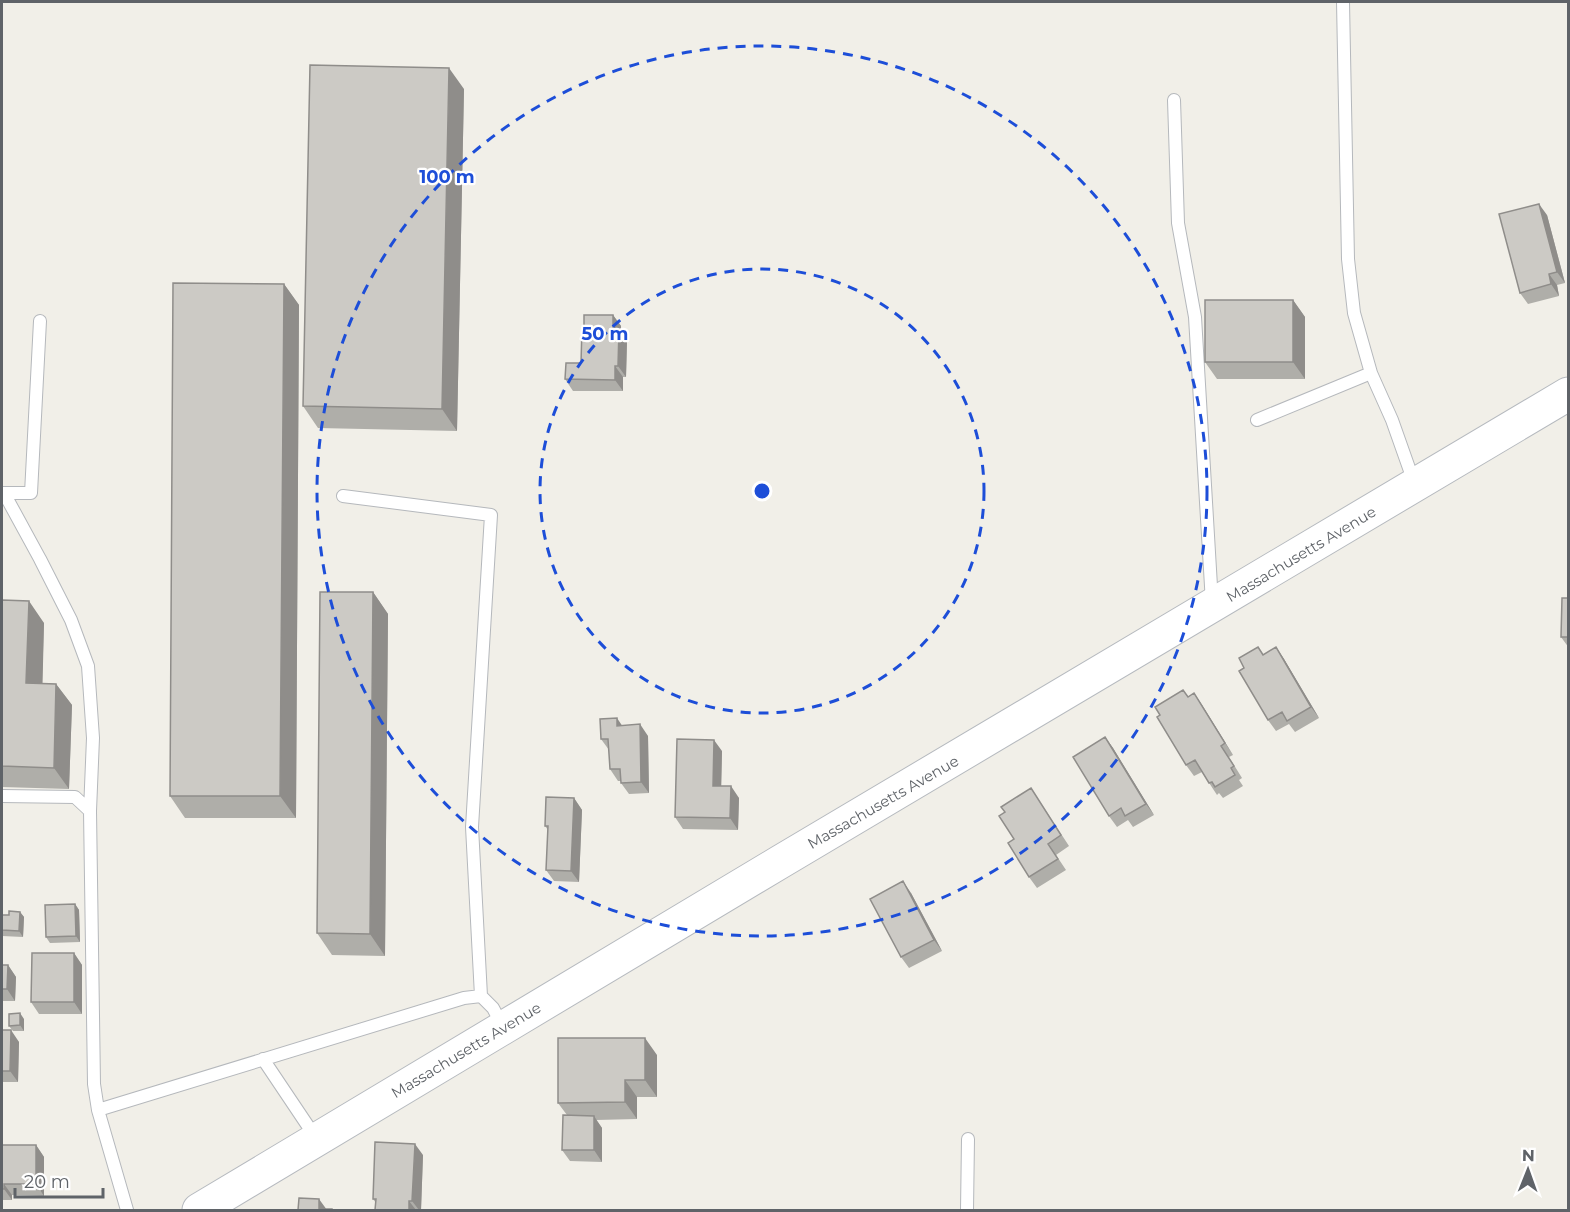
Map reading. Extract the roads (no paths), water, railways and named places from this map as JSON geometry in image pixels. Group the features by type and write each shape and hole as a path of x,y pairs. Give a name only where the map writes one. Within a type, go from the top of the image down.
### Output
{"main road":[{"name":"Massachusetts Avenue","path":"199,1210 1569,394"}],"lane":[{"path":"1343,2 1348,259 1354,313 1371,373 1392,420 1416,486"},
{"path":"1173,100 1178,223 1195,318 1212,607"},
{"path":"40,321 31,493 3,493 71,620 88,666 93,738 90,811 94,1084 98,1110 127,1210"},
{"path":"1257,420 1371,373"},
{"path":"343,496 490,515 472,828 481,996 493,1008 503,1028"},
{"path":"2,796 75,797 90,811"},
{"path":"98,1110 464,998 481,996"},
{"path":"263,1059 317,1140"},
{"path":"967,1210 968,1139"}]}
